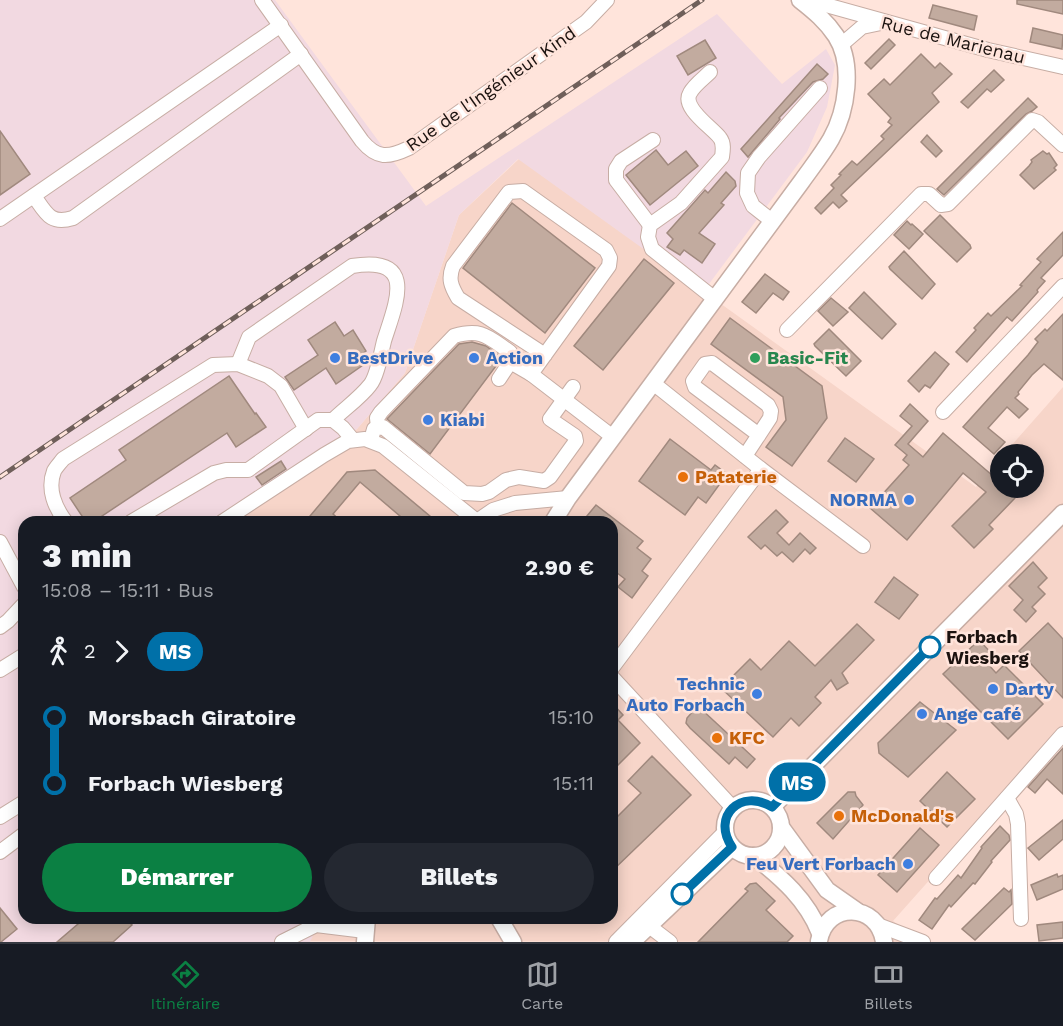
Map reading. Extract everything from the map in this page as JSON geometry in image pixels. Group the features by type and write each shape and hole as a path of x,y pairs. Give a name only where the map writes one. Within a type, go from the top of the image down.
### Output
{"main road":[{"path":"557,516 832,138 845,94 846,72 841,45 823,18 800,0"},
{"path":"772,807 1063,513"},
{"path":"781,827 774,847 754,856 742,854 732,847 725,832 728,815 742,802 763,801 772,807 781,827 827,890 857,911 872,918 878,925 884,942"},
{"path":"632,942 732,847"},
{"path":"754,856 807,906 820,938"},
{"path":"820,938 831,918 838,914 857,911"},
{"path":"503,924 513,942"}],"street":[{"name":"Rue de l'Ingénieur Kind","path":"262,0 369,150 376,154 392,154 409,148 586,22 607,0"},
{"name":"Rue de Marienau","path":"808,0 988,50 1063,67"},
{"path":"841,45 862,27 883,22"},
{"path":"0,219 281,25"},
{"path":"34,196 50,217 64,221 73,218 301,54"},
{"path":"710,72 689,93 688,99 698,117 722,139 722,156 681,203 650,225 648,237 652,249 715,299"},
{"path":"772,221 753,206 747,193 748,173 759,157 820,88"},
{"path":"787,330 921,194 929,194 941,205 948,204 1032,120 1038,122 1063,145"},
{"path":"650,225 616,180 616,169 621,161 653,140"},
{"path":"499,379 509,364 522,368 545,356 609,266 610,258 606,250 523,191 517,190 509,192 453,266 450,275 451,286 458,298 545,356"},
{"path":"238,364 249,337 352,266 371,263 390,269 396,276 397,297 371,384 333,420"},
{"path":"943,412 1063,286"},
{"path":"378,427 377,418 381,412 454,336 468,332 479,333 510,352 522,368 613,437"},
{"path":"745,456 759,435 770,418 771,411 768,405 712,363 705,364 693,381 695,387 759,435"},
{"path":"61,516 56,509 52,495 54,470 63,459 213,365 238,364 268,376 281,387 306,429"},
{"path":"653,382 761,469 863,546"},
{"path":"231,516 324,455 353,440 371,440 464,493 489,492 506,480 519,477 544,480 550,477 576,441 574,436 550,419 573,387"},
{"path":"141,516 214,472 248,470 318,420 333,420 353,440"},
{"path":"371,440 374,429 383,427 473,516"},
{"path":"618,660 761,469"},
{"path":"485,516 493,510 515,503 568,498"},
{"path":"0,542 18,576"},
{"path":"0,627 18,610"},
{"path":"0,670 18,658"},
{"path":"618,683 733,808"},
{"path":"936,878 1062,736"},
{"path":"1007,798 1016,814 1018,824 1021,919"},
{"path":"0,817 18,806"},
{"path":"616,942 725,832"},
{"path":"0,852 18,838"},
{"path":"282,942 316,925 366,930"},
{"path":"878,925 923,942"},
{"path":"649,926 670,942"}],"shaded area":[{"path":"0,0 275,0 426,206 717,14 782,84 826,49 835,65 827,107 807,152 706,288 723,306 518,159 459,215 405,373 357,429 234,516 18,516 18,924 318,924 310,942 0,942"},
{"path":"519,159 976,487 990,471 990,498 1044,498 1044,444 1013,444 1063,387 1063,730 893,921 924,942 309,941 318,924 618,924 618,516 234,516 357,429 405,373 459,215"}],"building":[{"path":"1017,0 1063,0 1063,14 1017,4"},
{"path":"933,5 977,16 974,30 929,18"},
{"path":"1033,28 1063,35 1062,49 1030,42"},
{"path":"889,39 895,45 871,69 865,63"},
{"path":"705,40 716,58 688,75 677,56"},
{"path":"921,54 935,68 940,63 952,74 932,93 939,102 841,195 847,201 839,208 833,202 821,214 815,208 834,188 831,185 841,175 839,174 852,161 857,165 884,139 881,136 892,125 888,122 891,118 868,94 884,79 890,85"},
{"path":"817,64 828,74 823,79 813,82 779,118 748,157 741,149"},
{"path":"994,70 1004,80 991,92 987,89 968,108 961,102"},
{"path":"1028,98 1037,107 1026,114 944,195 937,189"},
{"path":"0,131 30,174 0,195"},
{"path":"927,135 942,151 936,157 921,142"},
{"path":"656,150 668,165 686,151 698,166 650,205 626,175"},
{"path":"1043,151 1049,153 1057,165 1054,168 1056,170 1034,189 1020,175 1032,162 1031,160"},
{"path":"726,172 735,181 736,186 721,203 724,205 699,233 715,244 702,263 684,250 680,255 667,247 673,239 667,233 705,190 708,193"},
{"path":"512,203 595,268 545,333 463,268"},
{"path":"940,215 970,245 971,248 957,262 924,231"},
{"path":"907,221 923,234 909,249 894,235"},
{"path":"1063,232 1063,255 1041,278 1045,281 1037,290 1038,292 1012,321 1007,317 967,362 956,352 988,313 991,316 1022,286 1020,285 1041,262 1037,259"},
{"path":"904,251 935,284 922,299 889,267"},
{"path":"644,259 674,283 603,370 574,346"},
{"path":"765,274 789,292 783,300 773,293 756,313 742,302"},
{"path":"864,292 896,324 882,339 849,308"},
{"path":"831,298 848,312 833,326 818,311"},
{"path":"1063,314 1063,380 1044,364 1032,375 1015,398 1028,409 1019,418 1007,407 988,428 1005,442 990,444 990,451 963,427 1028,355 1038,342 1035,339 1045,329 1047,331"},
{"path":"730,318 822,386 827,418 792,466 766,447 786,420 783,397 711,344"},
{"path":"335,322 344,336 353,330 366,351 358,357 363,365 336,384 326,368 294,390 285,377 318,355 308,340"},
{"path":"829,329 861,361 846,376 814,344"},
{"path":"472,342 486,346 502,358 430,454 387,419 459,344"},
{"path":"935,352 949,364 930,388 925,385 919,392 908,381"},
{"path":"229,376 266,427 236,447 227,433 102,516 82,516 70,498 126,460 119,450"},
{"path":"910,404 928,421 908,444 923,457 943,433 990,473 990,498 1015,498 989,525 993,529 974,548 952,526 986,492 963,473 907,540 870,508 909,465 903,460 907,455 895,445 912,426 900,416"},
{"path":"845,438 874,459 856,482 828,461"},
{"name":"Pataterie","path":"670,439 711,470 715,465 727,474 706,503 698,497 685,515 639,481"},
{"path":"281,461 286,469 262,485 256,477"},
{"path":"375,470 430,516 400,516 360,482 333,514 335,516 310,516 347,472"},
{"path":"596,505 610,516 587,516"},
{"path":"776,510 788,522 777,533 789,545 800,533 816,548 810,554 805,549 793,562 782,552 777,556 765,545 761,549 748,537"},
{"path":"618,522 643,541 637,548 651,559 642,571 648,576 632,598 618,587 625,579 618,574"},
{"path":"1033,562 1047,578 1038,587 1045,594 1032,607 1036,611 1026,622 1014,610 1023,600 1009,586"},
{"path":"894,577 918,595 899,619 875,602"},
{"path":"1048,623 1063,639 1063,698 1019,651"},
{"path":"857,624 874,640 842,673 848,683 837,690 831,680 815,697 821,703 799,726 791,718 773,737 721,688 750,659 761,670 789,641 815,666"},
{"name":"Darty","path":"979,640 993,655 986,662 996,673 1004,665 1043,704 1008,739 943,674"},
{"path":"920,702 956,730 908,777 879,753 878,743"},
{"name":"KFC","path":"700,708 755,759 747,768 735,757 729,764 686,723 687,718 695,709"},
{"path":"618,710 623,715 618,720"},
{"path":"618,720 640,743 618,765"},
{"path":"1063,748 1063,794 1047,779 1035,793 1028,787"},
{"path":"652,756 691,795 618,865 618,816 641,793 628,781"},
{"path":"947,772 975,799 947,827 920,801"},
{"name":"McDonald's","path":"848,792 855,792 863,805 833,839 817,823"},
{"path":"1063,820 1063,839 1039,860 1028,848"},
{"path":"1000,826 1009,835 1010,840 975,884 973,883 951,907 949,905 932,929 919,920 935,898 937,899 958,875 961,878 981,847"},
{"path":"920,828 939,845 897,892 878,875"},
{"path":"1057,874 1058,877 1063,875 1063,889 1037,900 1031,885"},
{"path":"756,883 775,901 766,910 793,936 787,942 698,942 748,891 745,889 750,884"},
{"path":"1004,888 1009,892 1011,890 1012,904 975,940 962,929"},
{"path":"0,908 17,929 1,942 0,942"},
{"path":"1063,922 1063,938 1039,941 1037,925"},
{"path":"78,924 132,925 113,942 57,942"}],"railway":[{"path":"0,477 702,0"}],"bus line":[{"name":"MS","path":"682,894 732,847 725,832 725,823 733,808 742,802 752,800 763,801 772,807 930,647"}],"place":[{"name":"BestDrive","path":"335,358"},
{"name":"Action","path":"474,358"},
{"name":"Basic-Fit","path":"755,358"},
{"name":"Kiabi","path":"428,420"},
{"name":"Pataterie","path":"683,477"},
{"name":"NORMA","path":"909,500"},
{"name":"Forbach Wiesberg","path":"930,647"},
{"name":"Darty","path":"993,689"},
{"name":"Technic Auto Forbach","path":"757,694"},
{"name":"Ange café","path":"922,714"},
{"name":"KFC","path":"717,738"},
{"name":"McDonald's","path":"839,816"},
{"name":"Feu Vert Forbach","path":"908,864"}]}
